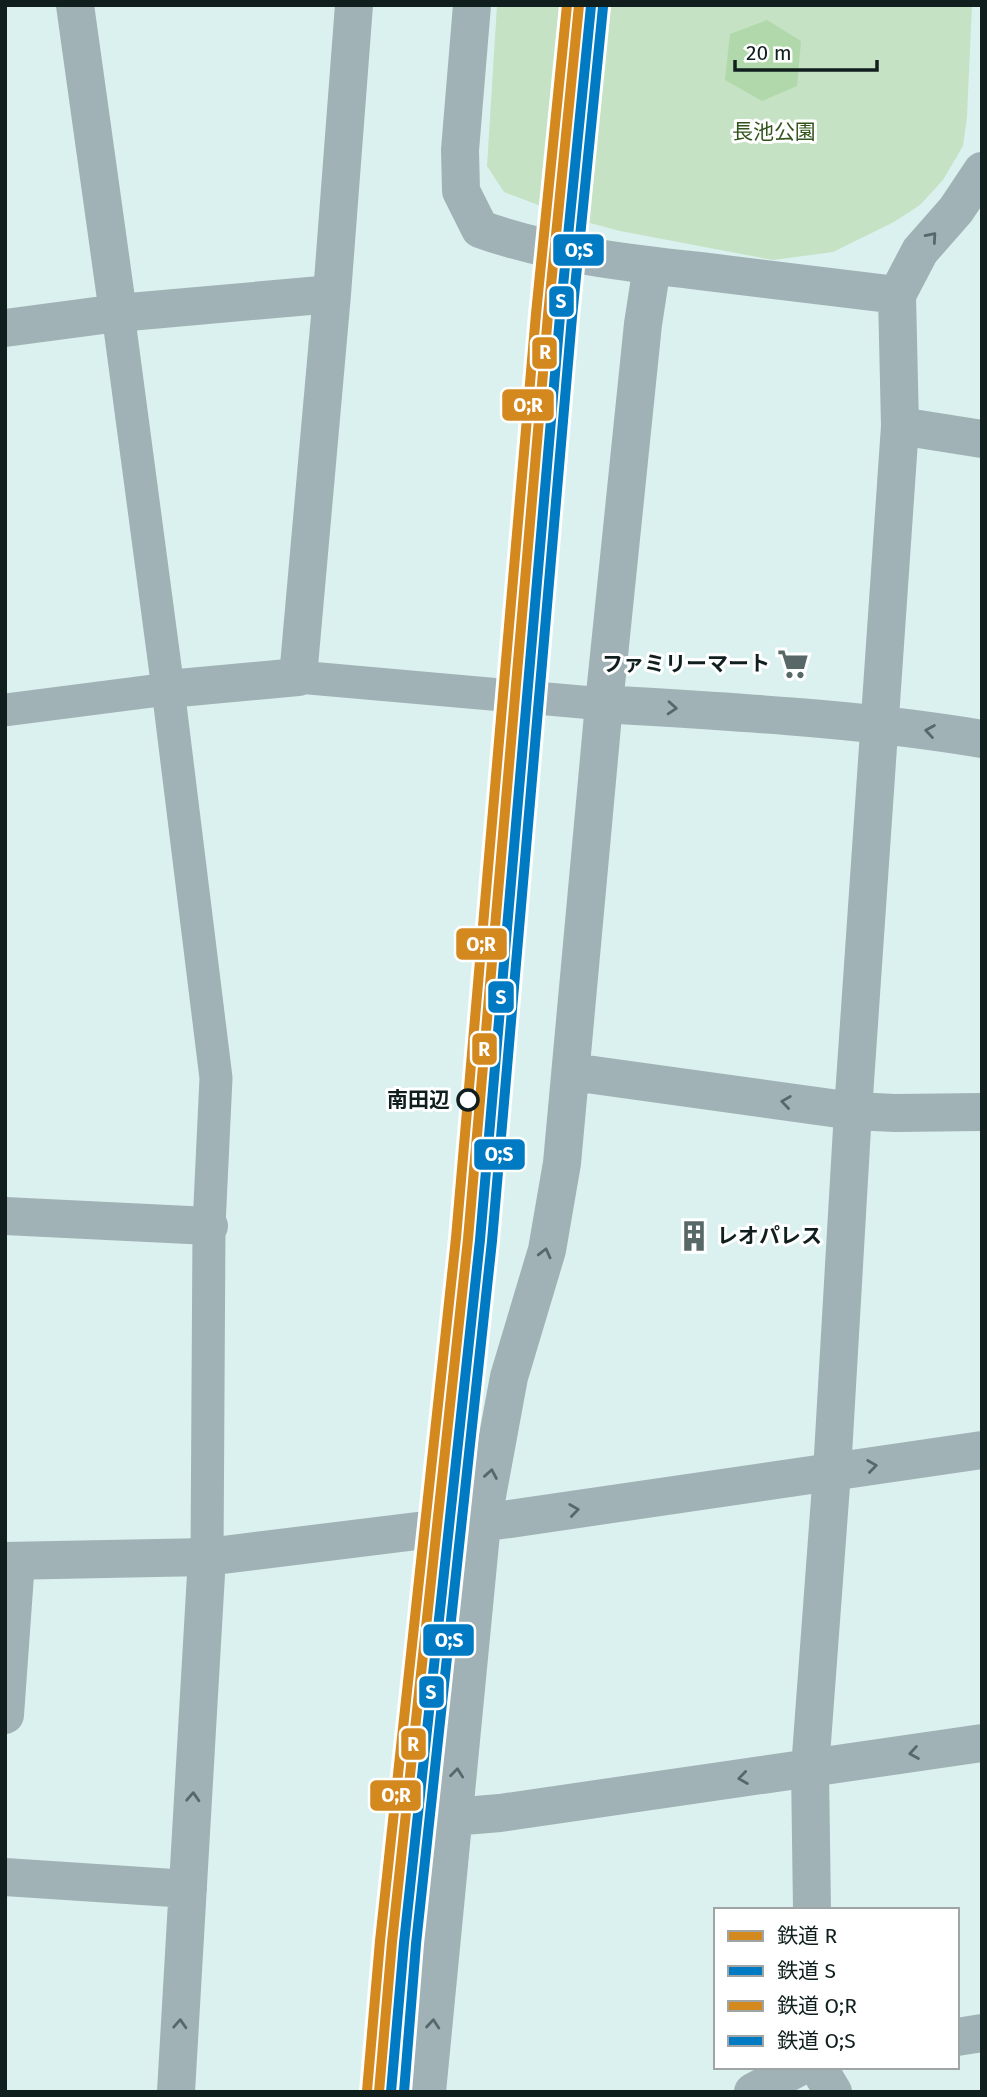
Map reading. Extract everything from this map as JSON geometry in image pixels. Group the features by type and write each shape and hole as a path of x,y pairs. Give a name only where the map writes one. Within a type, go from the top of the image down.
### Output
{"street":[{"path":"75,5 168,689 216,1078 209,1226 207,1557 176,2092"},
{"path":"298,677 354,5"},
{"path":"472,5 460,150 461,191 480,229 502,237 652,266 897,295"},
{"path":"812,1908 810,1769 900,426 897,295 920,251 956,209 982,171"},
{"path":"427,2092 482,1523 509,1377 547,1250 562,1163 604,704 643,324 652,266"},
{"path":"5,328 118,313 332,294"},
{"path":"900,426 982,439"},
{"path":"5,710 168,689 298,677 604,704 879,724 982,739"},
{"path":"572,1072 853,1111 895,1114 982,1112"},
{"path":"5,1216 209,1226"},
{"path":"5,1715 10,1561 207,1557 482,1523 982,1450"},
{"path":"452,1817 500,1813 982,1743"},
{"path":"5,1877 188,1889"},
{"path":"959,2036 982,2033"},
{"path":"753,2092 795,2069"},
{"path":"819,2069 833,2092"}],"green space":[{"name":"長池公園","path":"497,5 972,5 967,117 963,146 943,180 920,205 894,222 833,252 773,260 620,231 575,219 504,192 487,166"},
{"path":"767,20 801,41 797,86 762,101 725,80 730,34"}],"rail line":[{"name":"O;R","path":"367,2091 380,1941 456,1238 536,314 567,5"},
{"name":"R","path":"379,2092 392,1942 468,1239 548,315 579,5"},
{"name":"S","path":"391,2092 404,1943 480,1240 560,316 591,6"},
{"name":"O;S","path":"404,2092 416,1944 492,1241 572,317 603,7"}],"place":[{"name":"ファミリーマート","path":"793,664"},
{"name":"南田辺","path":"468,1100"},
{"name":"レオパレス","path":"694,1236"}]}
